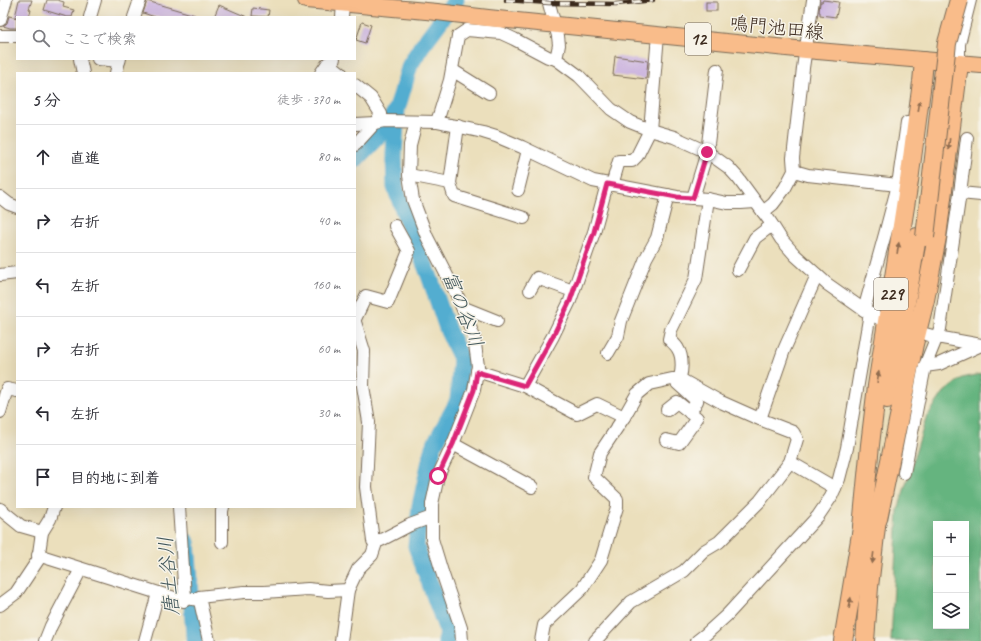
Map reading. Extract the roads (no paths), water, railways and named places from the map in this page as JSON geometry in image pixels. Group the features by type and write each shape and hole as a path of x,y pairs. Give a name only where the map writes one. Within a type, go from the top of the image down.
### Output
{"highway":[{"path":"921,237 938,42 950,0"},
{"path":"843,641 882,474 885,448 921,237 947,43 959,0"},
{"name":"229","path":"870,523 870,445 877,386 909,181 924,61"},
{"name":"229","path":"870,523 925,300 937,237 959,64"},
{"path":"865,641 869,587 870,523"}],"main road":[{"name":"鳴門池田線","path":"306,0 343,10 437,12 806,50 981,66"}],"street":[{"path":"0,20 6,0"},
{"path":"90,16 95,0"},
{"path":"134,16 140,0"},
{"path":"548,0 558,36 559,45 556,59"},
{"path":"763,212 773,204 785,188 794,171 793,158 803,68 813,0"},
{"path":"959,64 960,44 970,0"},
{"path":"437,122 450,80 458,36 467,30 501,33 548,57 556,59 579,76 611,109 630,122 674,137 707,152 728,167 738,178 781,239 795,255 827,284 867,312 882,320"},
{"path":"525,386 553,336 570,301 619,161 632,161 638,156 650,130 658,35"},
{"path":"0,36 16,36"},
{"path":"80,60 83,72"},
{"path":"116,72 119,60"},
{"path":"322,72 328,63 333,62 340,72"},
{"path":"452,70 489,93"},
{"path":"693,198 707,152 717,70"},
{"path":"356,86 371,98 381,114 380,122 356,144"},
{"path":"356,124 380,122 437,122 458,126 496,136 593,181 677,197 708,199 727,203 755,202"},
{"path":"414,122 410,145 409,175 412,200 427,237 462,307 474,337 478,366 474,390 453,444 438,476 432,504 432,539 461,628 462,641"},
{"path":"697,641 727,615 818,516 831,497 839,479 847,448 867,312 898,185 907,123"},
{"path":"458,126 450,183 454,196 524,218"},
{"path":"904,473 925,366 940,329 967,138"},
{"path":"518,190 528,150"},
{"path":"794,171 808,175 898,185"},
{"path":"409,175 450,183"},
{"path":"960,193 981,195"},
{"path":"608,353 618,336 621,321 646,258 657,238 668,195"},
{"path":"0,197 9,204 16,207"},
{"path":"690,413 697,401 677,383 680,379 682,360 678,348 669,339 671,330 696,279 708,199"},
{"path":"738,270 755,238 772,225"},
{"path":"356,319 366,296 388,302 409,252 396,226"},
{"path":"0,275 16,273"},
{"path":"760,419 784,350 817,275"},
{"path":"530,290 538,278 573,291"},
{"path":"462,307 497,321"},
{"path":"356,324 364,351 363,386 369,422 360,485 373,541 381,540 410,525 432,517"},
{"path":"925,334 981,345"},
{"path":"925,366 939,364 981,345"},
{"path":"477,372 525,386 577,414 597,404 624,417"},
{"path":"541,641 544,624 582,589 601,560 617,507 617,499 594,477 600,453 638,394 649,384 672,379 680,379 721,402 793,432 797,439 790,462 760,501 719,542 704,551 684,571 631,602 595,641"},
{"path":"0,412 7,389 16,391"},
{"path":"666,440 679,443 697,418 677,402 667,410"},
{"path":"453,444 532,487"},
{"path":"790,462 835,488"},
{"path":"0,605 16,593 38,560 42,532 50,519 54,508"},
{"path":"179,508 192,600 209,641"},
{"path":"222,542 223,508"},
{"path":"0,509 21,526 42,532"},
{"path":"341,641 348,590 358,569 372,555 377,540"},
{"path":"38,555 184,601 199,597 244,592 308,589 328,591 348,590"},
{"path":"45,641 51,626 81,568"},
{"path":"145,641 158,593"}],"waterway":[{"name":"富の谷川","path":"446,641 448,633 416,546 420,506 433,447 458,401 461,358 448,331 429,275 395,187 394,154 397,109 410,65 421,47 456,0"},
{"name":"唐土谷川","path":"356,159 383,131 396,111"},
{"name":"唐土谷川","path":"187,542 195,641"}],"railway":[{"path":"506,0 549,3 616,4 653,0"}]}
